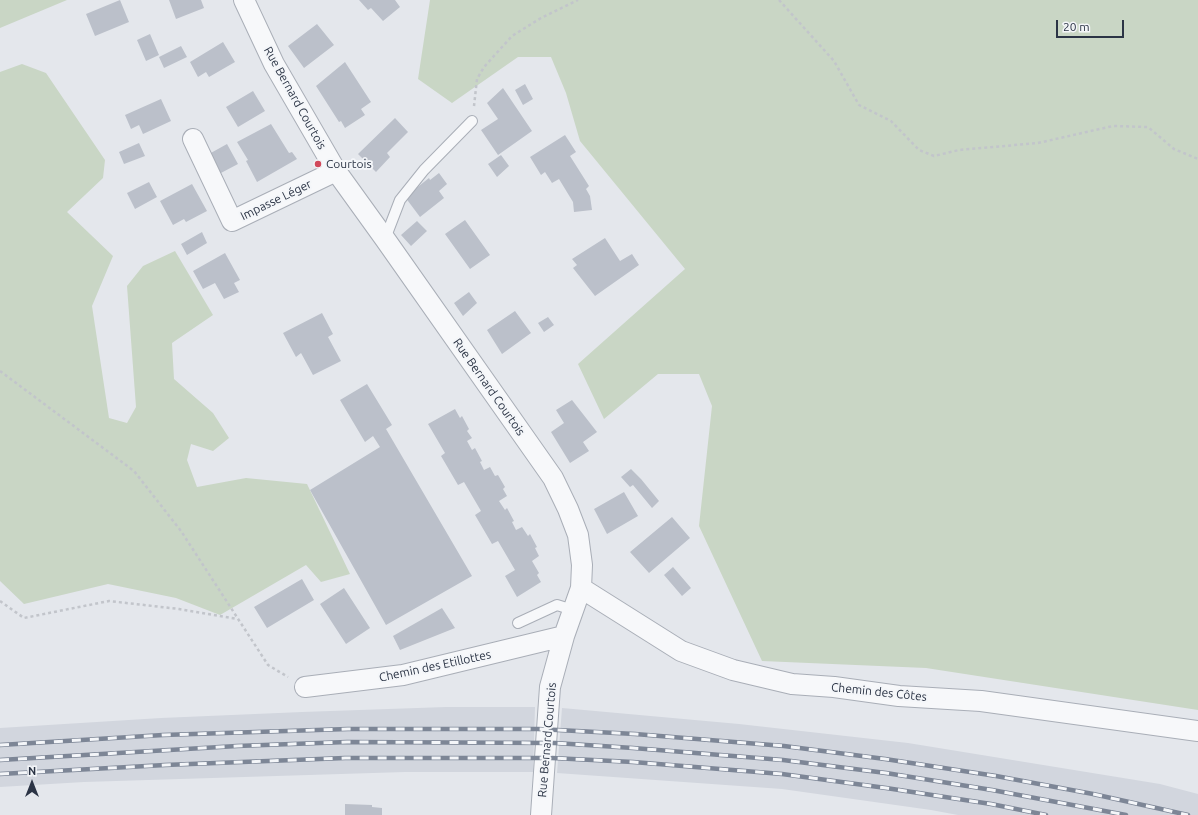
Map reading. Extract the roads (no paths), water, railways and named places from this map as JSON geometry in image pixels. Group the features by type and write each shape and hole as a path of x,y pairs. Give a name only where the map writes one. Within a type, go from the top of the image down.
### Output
{"street":[{"name":"Rue Bernard Courtois","path":"244,0 274,64 336,171 553,478 568,509 578,535 582,565 581,588 564,636 550,687 541,815"},
{"name":"Impasse Léger","path":"192,140 232,221 336,171"},
{"name":"Chemin des Côtes","path":"581,588 680,651 732,670 792,684 834,687 899,696 981,701 1198,731"},
{"name":"Chemin des Etillottes","path":"305,687 403,675 564,636"}],"lane":[{"path":"385,239 400,200 424,170 472,120"},
{"path":"518,623 557,605 574,610"}],"railway":[{"path":"0,745 163,735 348,729 538,729 635,734 784,746 885,759 996,776 1093,794 1188,815"},
{"path":"0,760 237,746 347,742 555,743 783,760 886,773 992,790 1126,815"},
{"path":"0,774 165,765 345,758 552,758 633,762 782,774 991,804 1046,815"}],"place":[{"name":"Courtois","path":"318,164"}]}
